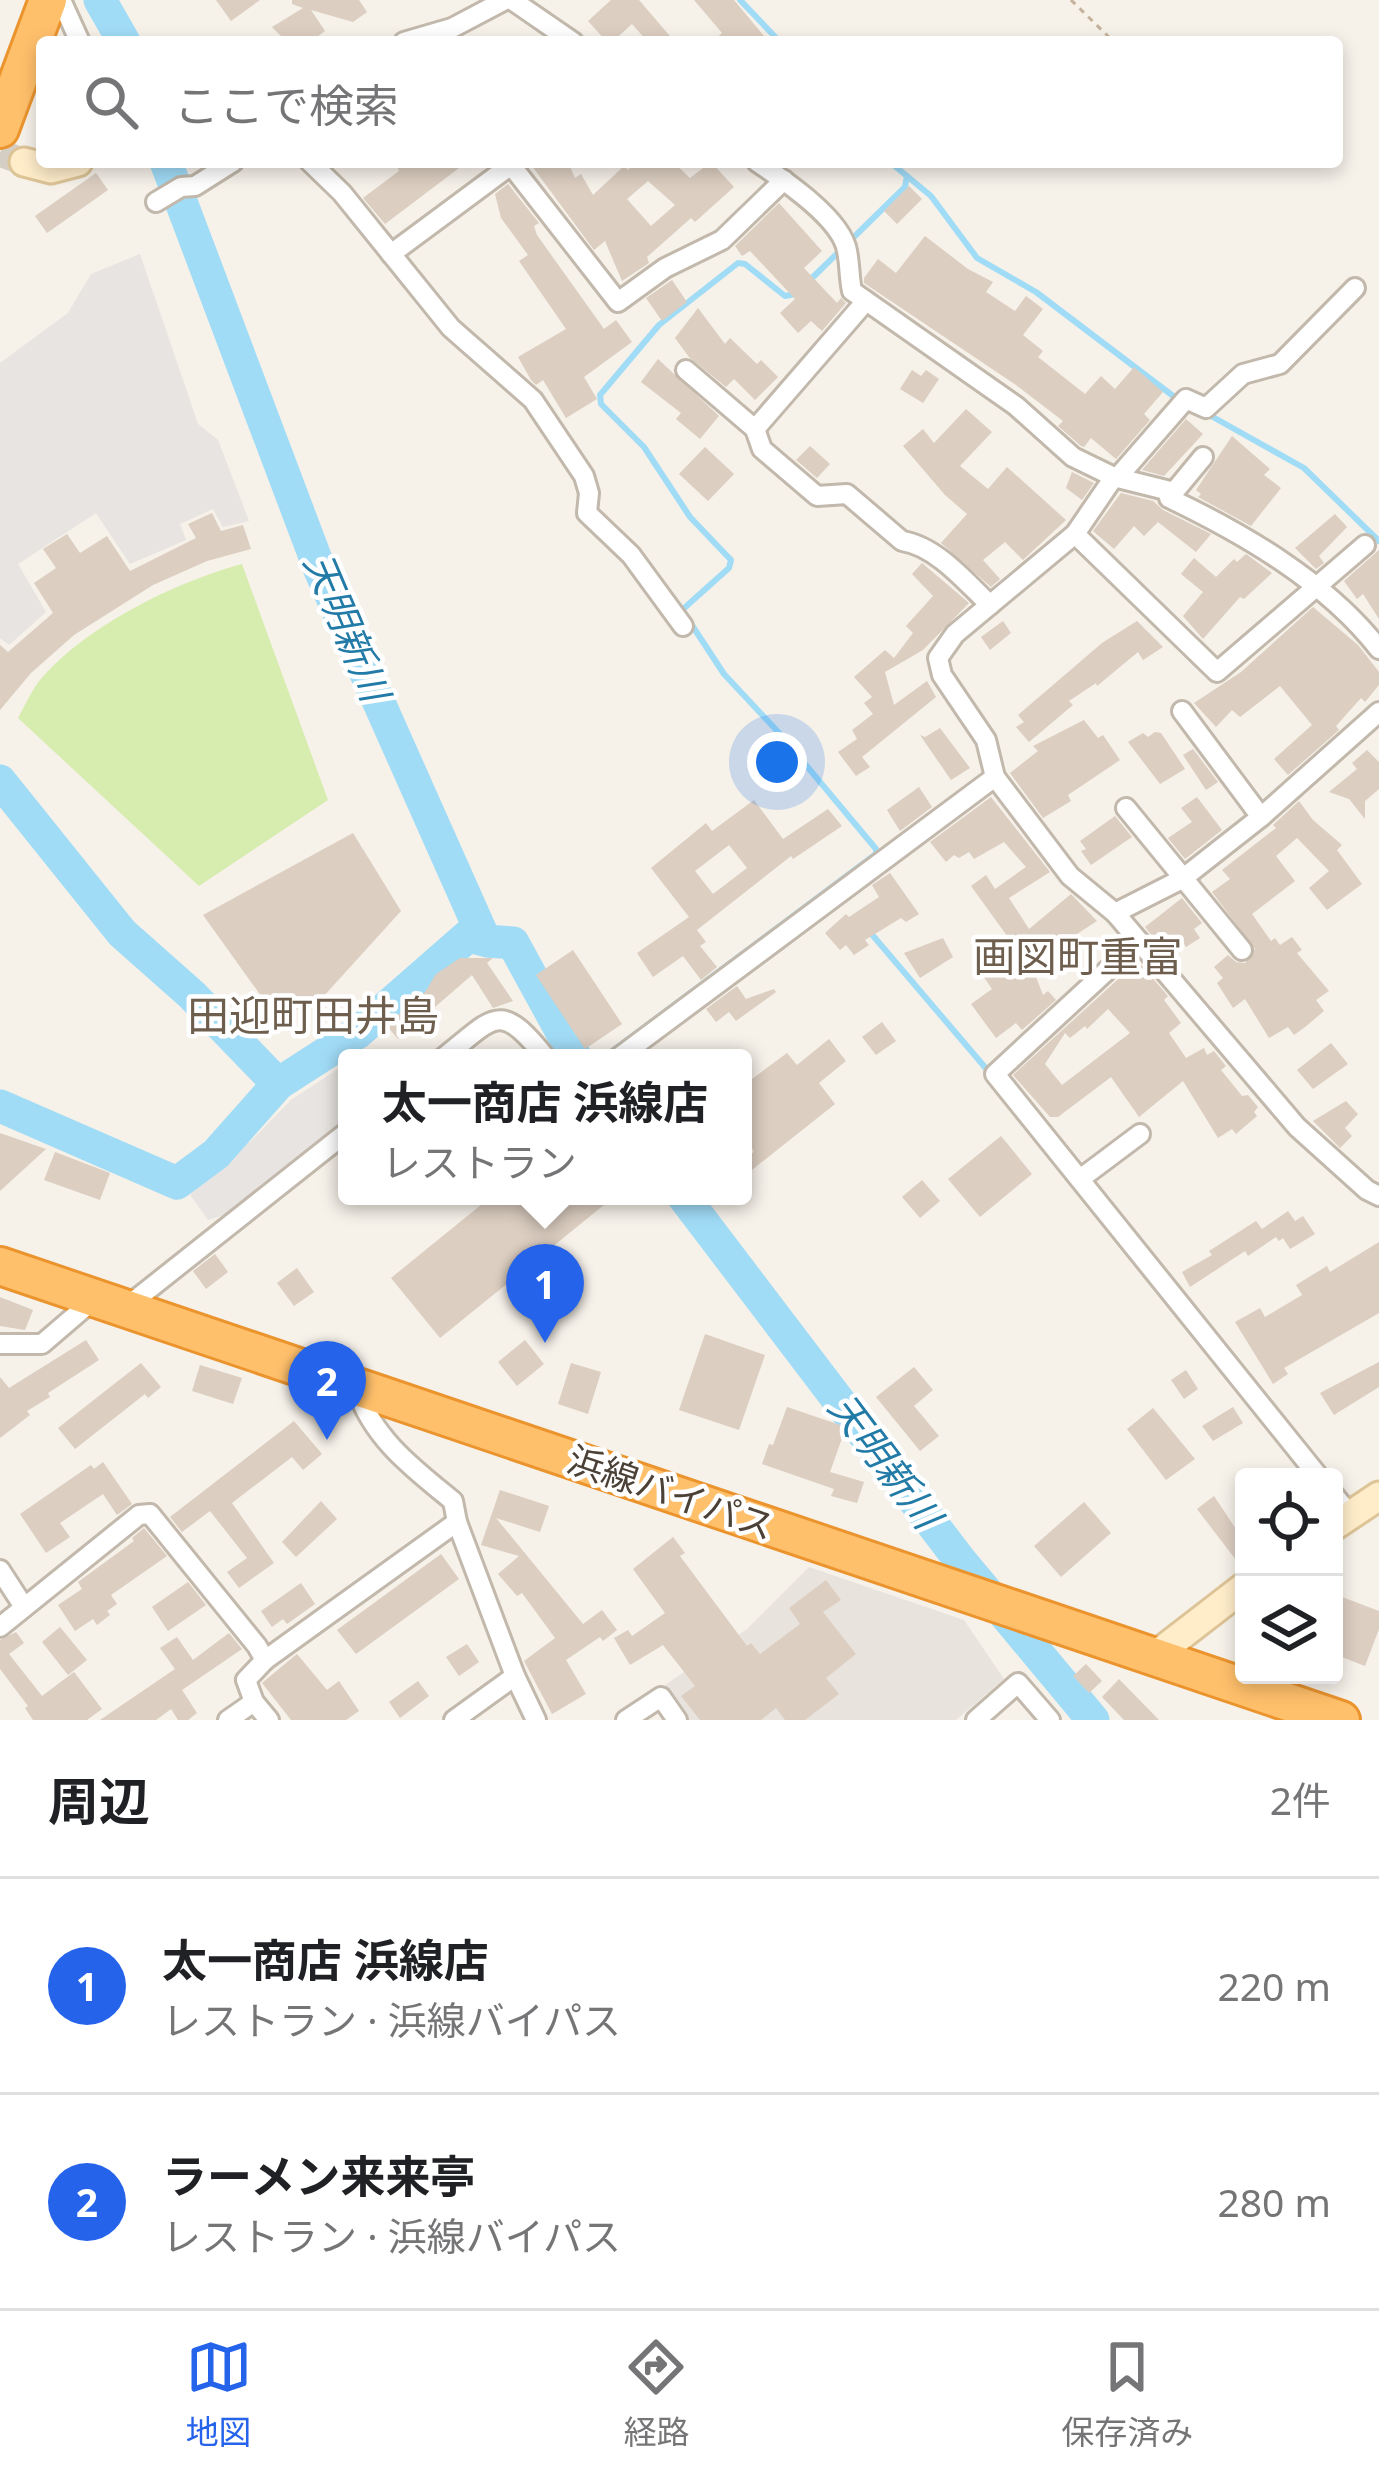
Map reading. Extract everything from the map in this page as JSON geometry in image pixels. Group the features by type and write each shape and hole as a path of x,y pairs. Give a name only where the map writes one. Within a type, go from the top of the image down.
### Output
{"highway":[{"path":"41,36 48,0"},
{"path":"0,129 31,82"},
{"name":"浜線バイパス","path":"0,1266 1341,1720"}],"main road":[{"path":"1343,1510 1379,1496"},
{"path":"1156,1655 1235,1594"}],"street":[{"path":"61,0 77,36"},
{"path":"425,36 508,0 564,36"},
{"path":"168,195 195,186 223,168"},
{"path":"316,168 342,193 451,328 533,400 584,476 590,493 587,513 631,555 683,626"},
{"path":"391,254 507,168"},
{"path":"513,168 618,302 665,268 722,240 784,180"},
{"path":"766,168 835,226 847,248 852,290 1016,406 1073,457 1116,477 1174,492"},
{"path":"1355,288 1280,364 1243,374 1206,408 1186,399 1116,477 1075,534 955,634 938,658 942,675 986,740 995,777 1070,876 1115,914 1297,1127 1379,1196"},
{"path":"755,429 866,301"},
{"path":"686,370 755,429 762,449 817,496 847,494 902,542 914,543 945,564 990,604"},
{"path":"1203,458 1168,498 1248,536 1360,624 1379,649"},
{"path":"1075,534 1217,672 1365,544"},
{"path":"1182,711 1261,817"},
{"path":"1115,914 1182,879 1261,817 1379,712"},
{"path":"630,1049 995,777"},
{"path":"1126,808 1242,950"},
{"path":"1138,941 995,1074 1312,1468"},
{"path":"455,1049 501,1018 512,1021 538,1049"},
{"path":"1080,1179 1140,1133"},
{"path":"0,1344 42,1345 202,1243 338,1139"},
{"path":"357,1387 365,1414 406,1462 453,1501 515,1676 536,1720"},
{"path":"0,1627 139,1515 150,1514 265,1660"},
{"path":"269,1720 254,1702 246,1680 265,1660 457,1522"},
{"path":"0,1570 24,1607"},
{"path":"454,1720 515,1676"},
{"path":"976,1720 1018,1684 1050,1720"},
{"path":"626,1720 661,1697 677,1720"},
{"path":"227,1720 254,1702"}],"path":[{"path":"1071,0 1108,36"}],"shaded area":[{"path":"140,254 198,424 218,440 249,521 223,527 213,509 180,524 186,540 130,564 96,513 18,564 46,612 9,645 0,638 0,363 68,313 91,274"},
{"path":"338,1069 338,1126 224,1215 208,1220 191,1196 192,1185 252,1140 291,1100"},
{"path":"809,1567 964,1620 1004,1679 956,1720 688,1720 665,1685 747,1629"}],"green space":[{"path":"242,564 328,800 199,886 18,718 37,684 104,626 159,595"}],"building":[{"path":"216,0 260,0 231,21"},
{"path":"292,0 359,0 367,12 353,22 311,10 325,31 318,36 281,36 272,27 303,8"},
{"path":"611,0 639,0 670,36 643,36 632,24 619,36 602,36 588,21"},
{"path":"694,0 734,0 764,36 719,36 722,33"},
{"path":"459,168 385,224 363,198 399,171"},
{"path":"533,168 571,168 575,178 581,174 593,195 622,168 679,168 690,178 703,168 717,168 734,187 695,222 691,218 647,257 649,263 622,281 605,241 594,250","holes":["648,181 675,205 651,226 627,199"]},
{"path":"96,173 108,190 47,233 35,216"},
{"path":"508,184 539,223 534,226 537,235 604,329 616,320 632,342 584,377 597,399 566,418 543,380 536,385 518,357 566,329 519,261 528,255 501,218 495,194"},
{"path":"909,186 922,199 897,224 884,211"},
{"path":"779,203 822,251 804,268 837,303 841,298 846,303 822,331 811,321 798,333 780,313 795,299 750,251 742,256 735,246"},
{"path":"925,236 993,282 986,292 1015,311 1026,296 1043,309 1023,335 1043,351 1038,357 1085,394 1101,376 1115,389 1134,367 1163,392 1144,414 1150,420 1116,459 1091,438 1081,446 1058,426 1063,421 1016,385 864,283 878,259 896,273"},
{"path":"672,280 687,302 662,321 646,298"},
{"path":"698,308 725,344 730,338 778,377 755,400 734,379 726,387 689,357 675,338"},
{"path":"658,359 719,416 700,439 676,419 681,413 641,382"},
{"path":"912,370 921,376 926,370 939,379 923,403 900,389"},
{"path":"966,409 992,432 960,466 988,489 1007,467 1066,520 1023,560 1005,542 983,560 1000,579 991,587 941,543 967,514 903,446 923,429 934,443"},
{"path":"1186,419 1203,434 1164,476 1142,470"},
{"path":"1232,436 1270,469 1264,475 1281,488 1251,526 1198,497 1201,494 1196,490"},
{"path":"810,446 830,464 817,478 796,460"},
{"path":"705,447 734,474 708,501 679,474"},
{"path":"1072,472 1094,483 1082,500 1066,488"},
{"path":"1121,493 1153,501 1211,534 1196,552 1158,522 1144,536 1134,526 1114,549 1093,531"},
{"path":"212,513 221,531 243,525 251,549 207,561 153,585 74,635 31,673 0,710 0,645 8,652 53,613 34,583 56,568 43,549 67,534 80,553 107,536 130,571 196,538 188,524"},
{"path":"1335,514 1347,527 1319,556 1324,563 1316,569 1295,548"},
{"path":"1379,550 1379,619 1363,594 1357,599 1344,581"},
{"path":"1246,554 1272,573 1244,599 1240,597 1203,639 1183,616 1203,592 1181,574 1194,558 1216,577"},
{"path":"922,563 969,603 923,650 885,672 894,705 927,681 936,697 862,757 870,767 856,776 838,752 857,739 852,730 873,714 864,703 872,697 854,677 885,650 894,658 913,633 906,626 933,596 912,574"},
{"path":"1313,607 1358,645 1379,672 1379,685 1336,726 1339,730 1288,775 1274,759 1312,725 1280,686 1240,717 1232,710 1216,727 1194,703 1241,672"},
{"path":"1003,621 1011,633 990,650 981,637"},
{"path":"1137,621 1163,647 1143,660 1138,652 1097,686 1069,701 1073,705 1029,742 1016,727 1024,722 1018,715 1102,643"},
{"path":"1084,720 1098,738 1103,735 1120,760 1043,818 1010,773 1038,751 1033,746"},
{"path":"940,728 970,768 951,780 920,735"},
{"path":"1161,733 1185,769 1160,784 1128,742"},
{"path":"1193,749 1218,782 1206,790 1183,755"},
{"path":"1367,750 1379,762 1379,789 1365,801 1365,819 1349,799 1329,792 1357,769 1352,763"},
{"path":"919,787 932,807 900,831 887,810"},
{"path":"991,797 1050,872 1009,898 1029,929 1071,894 1097,921 1031,964 1043,995 1048,991 1056,1000 1022,1030 1016,1023 996,1038 971,1004 992,989 975,964 1010,940 971,886 986,875 995,889 1026,867 1004,842 974,859 969,852 946,862 930,842"},
{"path":"1197,797 1222,830 1185,859 1168,838 1192,822 1181,808"},
{"path":"754,800 783,839 828,809 842,826 791,856 697,930 706,942 700,946 717,967 701,980 683,956 653,977 637,953 689,917 651,868 706,823 712,831","holes":["729,845 747,868 713,894 695,871"]},
{"path":"1299,801 1342,845 1337,850 1362,884 1327,910 1309,888 1329,871 1297,838 1276,856 1295,881 1252,914 1271,941 1275,938 1280,945 1292,937 1302,950 1297,953 1329,991 1316,1000 1324,1011 1305,1027 1294,1035 1288,1027 1269,1038 1245,999 1233,1008 1217,983 1223,978 1214,967 1228,955 1245,963 1255,949 1212,892 1230,879 1222,870 1276,828 1273,825"},
{"path":"1115,816 1132,837 1091,865 1080,841"},
{"path":"353,833 401,911 322,998 289,1013 269,1007 203,915"},
{"path":"890,873 919,914 906,922 901,918 865,940 869,945 854,955 846,945 840,950 825,933 846,914 849,917 879,897 872,885"},
{"path":"1182,898 1202,923 1194,929 1200,938 1166,953 1145,927"},
{"path":"943,938 953,957 920,978 904,953"},
{"path":"573,950 622,1024 585,1049 536,975"},
{"path":"460,958 493,958 487,963 513,1001 493,1008 472,975 398,1039 386,1025 425,992 436,974"},
{"path":"1138,961 1168,996 1164,1000 1181,1023 1169,1033 1186,1058 1204,1048 1207,1055 1214,1051 1226,1066 1221,1070 1258,1107 1257,1116 1236,1134 1232,1129 1218,1138 1183,1081 1139,1117 1111,1077 1058,1117 1050,1117 1013,1075","holes":["1108,1009 1130,1033 1062,1085 1045,1064 1065,1033 1070,1038 1087,1029"]},
{"path":"737,986 746,999 776,992 736,1021 729,1012 716,1022 706,1009"},
{"path":"882,1022 896,1041 876,1055 862,1037"},
{"path":"829,1039 846,1061 819,1083 835,1104 752,1170 752,1079 787,1053 797,1065"},
{"path":"1331,1043 1348,1064 1313,1089 1297,1070"},
{"path":"1346,1101 1358,1114 1345,1128 1352,1136 1340,1148 1313,1121"},
{"path":"0,1133 46,1149 0,1191"},
{"path":"1001,1136 1032,1174 980,1217 948,1179"},
{"path":"55,1152 110,1173 100,1200 44,1180"},
{"path":"922,1180 940,1201 920,1218 902,1197"},
{"path":"481,1205 604,1205 440,1338 391,1278"},
{"path":"1288,1211 1295,1221 1303,1216 1315,1234 1290,1249 1283,1238 1276,1237 1190,1287 1182,1272 1212,1255 1209,1251 1256,1221 1262,1229"},
{"path":"1379,1242 1379,1313 1284,1368 1288,1374 1273,1384 1235,1322 1260,1308 1265,1317 1302,1295 1296,1285 1327,1266 1330,1272"},
{"path":"215,1254 228,1272 206,1289 193,1271"},
{"path":"297,1268 314,1292 294,1306 277,1283"},
{"path":"0,1297 33,1310 25,1330 0,1326"},
{"path":"705,1334 765,1355 739,1430 679,1410"},
{"path":"86,1340 99,1360 48,1393 50,1397 27,1411 30,1415 0,1438 0,1377 9,1388"},
{"path":"525,1340 544,1364 517,1386 498,1362"},
{"path":"1379,1362 1379,1387 1334,1415 1320,1393"},
{"path":"141,1363 161,1387 148,1398 145,1394 75,1449 58,1428"},
{"path":"571,1363 601,1372 588,1414 558,1404"},
{"path":"200,1365 242,1378 233,1404 192,1391"},
{"path":"914,1367 933,1390 914,1406 939,1436 920,1451 876,1397"},
{"path":"1186,1370 1198,1389 1184,1399 1171,1380"},
{"path":"787,1407 846,1427 830,1472 864,1482 857,1503 831,1496 834,1489 762,1464"},
{"path":"1233,1407 1243,1423 1213,1441 1202,1426"},
{"path":"1153,1408 1195,1459 1166,1480 1127,1429"},
{"path":"294,1421 322,1454 303,1470 292,1457 232,1503 274,1563 239,1588 227,1572 247,1558 210,1511 182,1532 170,1517"},
{"path":"103,1462 132,1504 117,1515 103,1494 60,1523 70,1537 46,1553 20,1514 91,1465 94,1469"},
{"path":"500,1490 549,1506 540,1532 496,1518 583,1624 602,1610 617,1630 566,1660 586,1694 552,1714 524,1661 555,1638 522,1593 517,1596 498,1574 519,1556 481,1545"},
{"path":"1214,1496 1235,1528 1235,1559 1197,1509"},
{"path":"321,1501 337,1519 296,1557 282,1542"},
{"path":"1084,1502 1111,1533 1061,1577 1034,1546"},
{"path":"144,1528 167,1556 111,1595 117,1604 107,1611 110,1615 97,1625 93,1619 75,1631 58,1605 82,1589 78,1582 134,1541"},
{"path":"673,1537 685,1553 680,1556 747,1646 751,1643 760,1654 800,1624 789,1608 826,1580 841,1600 823,1612 856,1654 826,1678 839,1694 805,1720 785,1720 776,1708 761,1720 700,1720 681,1696 695,1686 663,1645 630,1665 614,1638 628,1630 632,1636 665,1613 633,1569"},
{"path":"441,1554 459,1579 356,1654 337,1630"},
{"path":"188,1582 206,1605 168,1631 152,1607"},
{"path":"301,1583 315,1604 287,1624 283,1619 272,1627 261,1611"},
{"path":"1343,1597 1379,1611 1379,1629 1365,1666 1343,1657"},
{"path":"60,1627 87,1660 68,1675 42,1642"},
{"path":"16,1632 24,1643 9,1654 42,1696 74,1672 102,1709 87,1720 33,1720 0,1669 0,1640"},
{"path":"229,1633 242,1649 182,1690 197,1713 188,1720 178,1720 171,1709 156,1720 100,1720 175,1669 160,1648 177,1637 193,1660"},
{"path":"467,1644 479,1662 459,1676 446,1657"},
{"path":"297,1654 327,1690 339,1681 359,1711 346,1720 291,1720 262,1683"},
{"path":"1086,1664 1102,1681 1089,1693 1073,1676"},
{"path":"1119,1679 1159,1720 1124,1720 1102,1697"},
{"path":"418,1681 429,1696 400,1718 389,1702"}],"waterway":[{"name":"天明新川","path":"100,0 121,36"},
{"path":"740,0 774,36"},
{"name":"天明新川","path":"168,168 320,570 482,934 488,941 513,943 571,1049"},
{"path":"897,168 931,196 977,258 1036,292 1181,402"},
{"path":"809,281 905,187 907,176"},
{"path":"615,1049 876,854 780,734 724,674 682,610 729,568 731,560 690,517 644,447 601,404 600,395 659,325 738,263 785,296 795,294"},
{"path":"1204,412 1304,468 1379,541"},
{"path":"0,781 122,933 192,995 278,1084"},
{"path":"869,931 989,1072"},
{"path":"0,1106 177,1183 216,1154 278,1084 357,1033 468,936 488,941"},
{"name":"天明新川","path":"690,1205 959,1559 1093,1720"}],"tunnel":[{"path":"0,153 24,162"}],"place":[{"name":"太一商店 浜線店","path":"545,1343"},
{"name":"ラーメン来来亭","path":"327,1440"}],"district":[{"name":"画図町重富","path":"1078,957"},
{"name":"田迎町田井島","path":"313,1016"}]}
